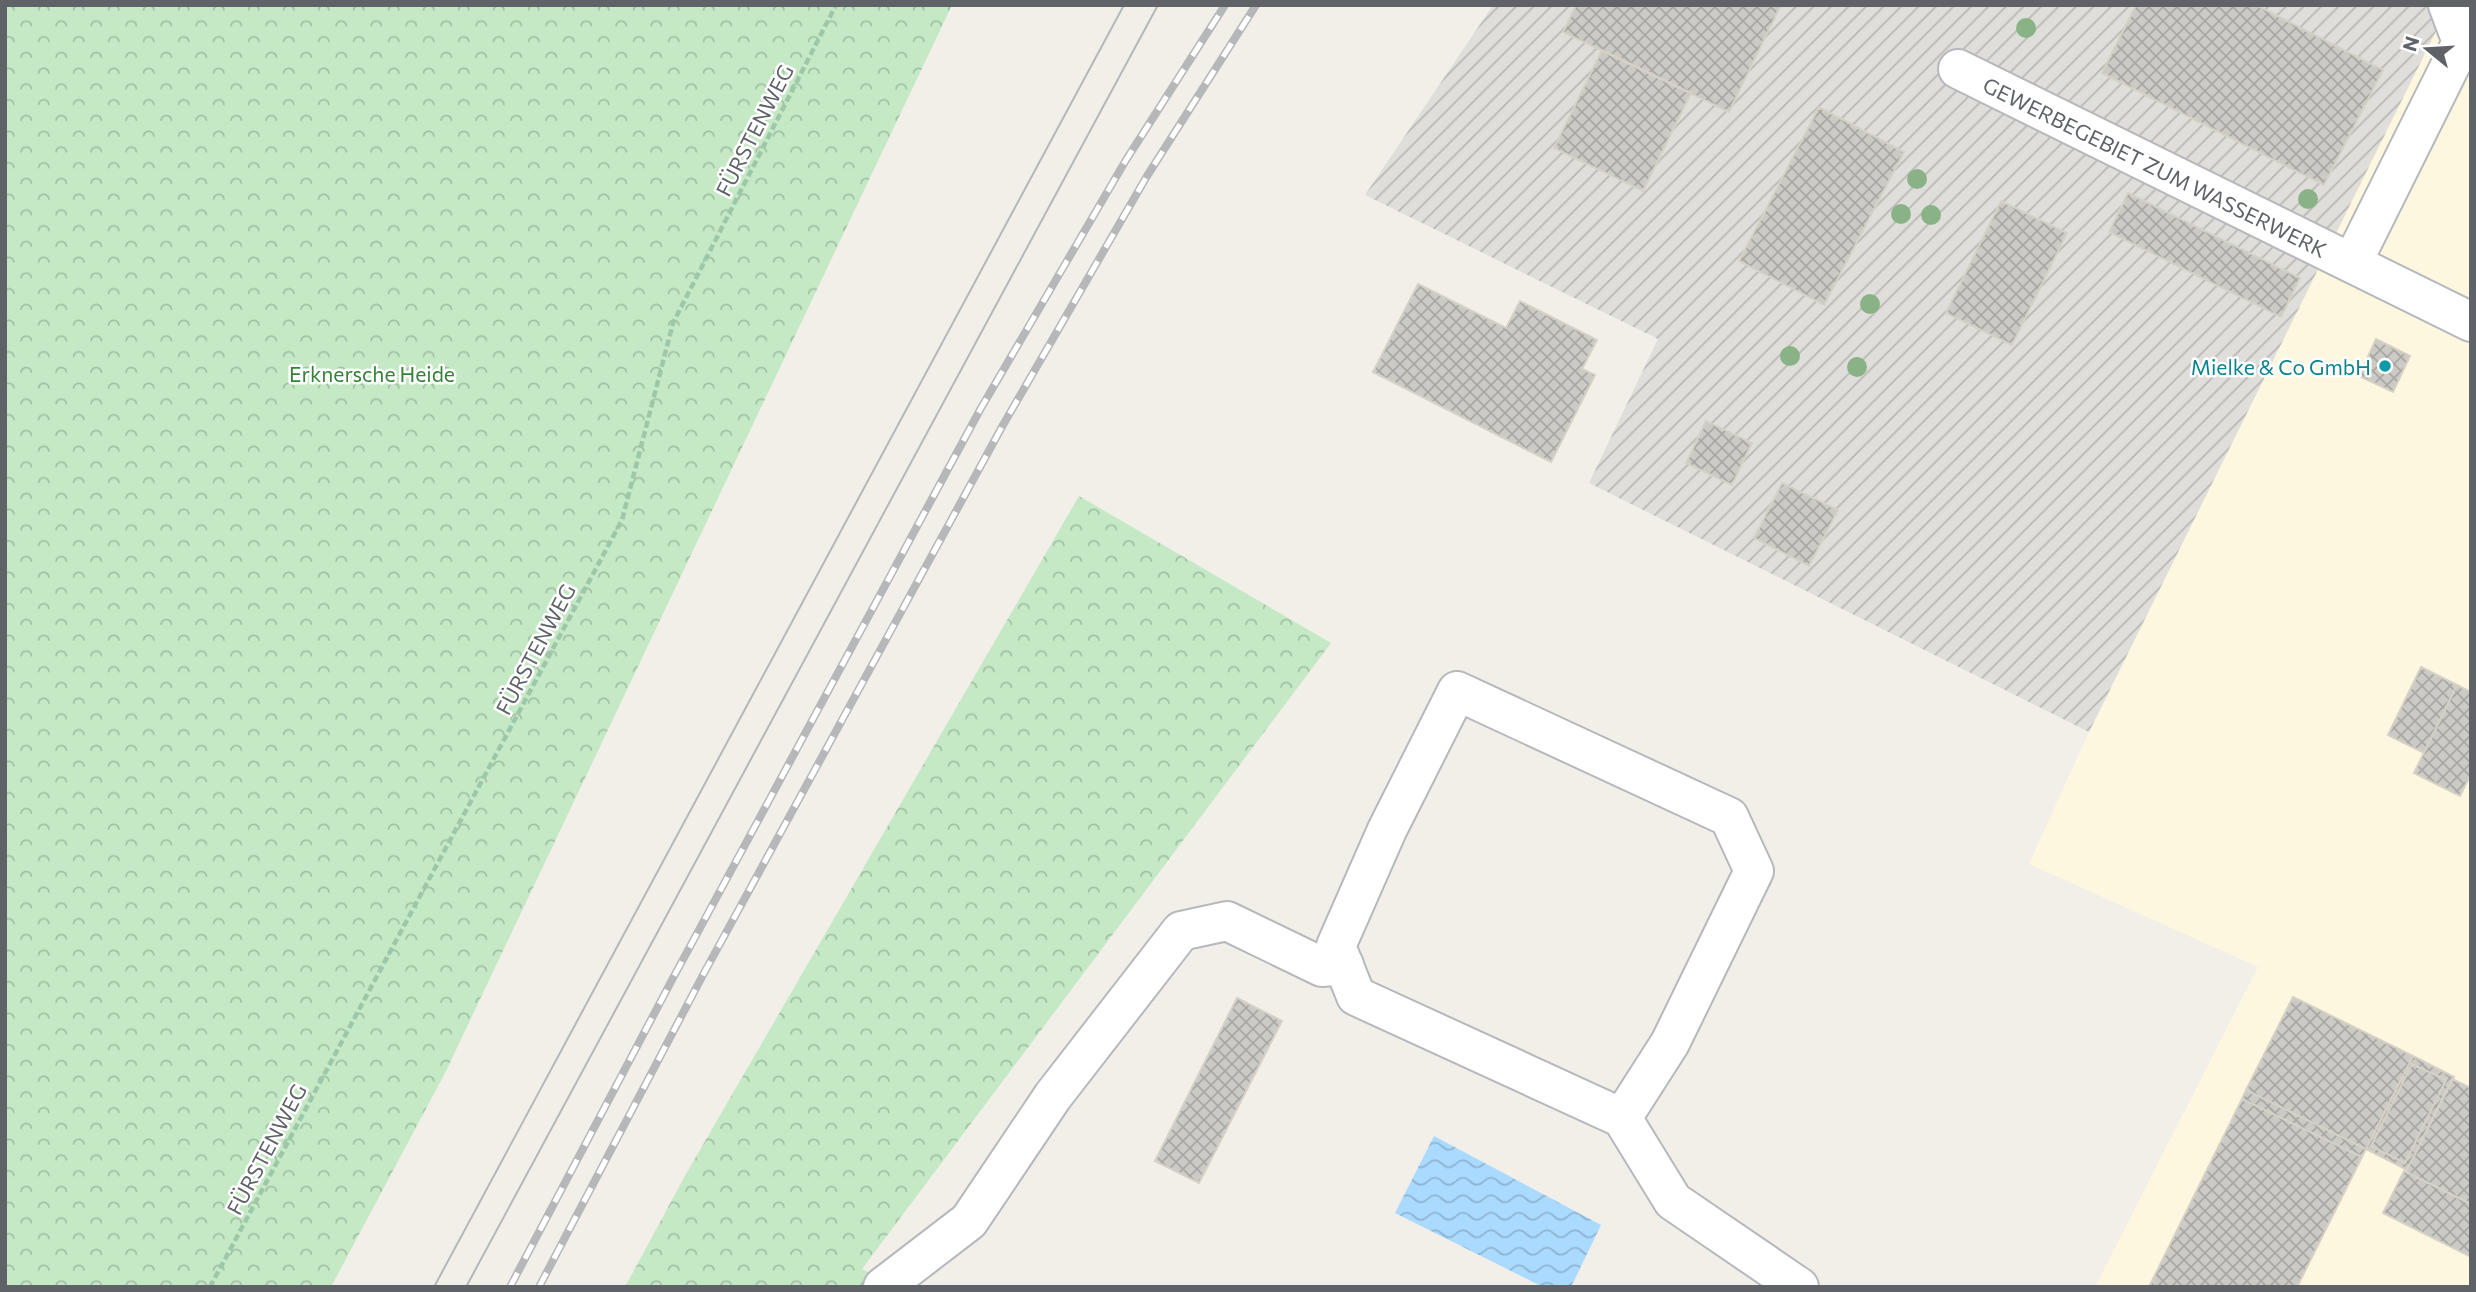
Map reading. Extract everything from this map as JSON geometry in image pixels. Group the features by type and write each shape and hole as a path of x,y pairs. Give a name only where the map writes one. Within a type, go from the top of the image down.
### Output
{"street":[{"name":"GEWERBEGEBIET ZUM WASSERWERK","path":"2352,263 2462,42 2448,5"},
{"name":"GEWERBEGEBIET ZUM WASSERWERK","path":"1958,69 2471,322"},
{"path":"1622,1118 1670,1043 1754,871 1729,817 1457,691 1387,830 1336,946 1356,996 1622,1118 1673,1201 1800,1287"},
{"path":"883,1287 969,1221 1053,1096 1181,932 1227,921 1322,967 1344,965"}],"path":[{"name":"FÜRSTENWEG","path":"210,1287 622,520 673,323 836,5"}],"shaded area":[{"path":"1493,5 2449,5 2089,732 1589,483 1658,339 1365,195"},
{"path":"2449,5 2471,5 2471,1287 2095,1287 2258,967 2029,864 2089,732"}],"green space":[{"name":"Erknersche Heide","path":"5,5 952,5 445,1073 331,1287 5,1287"},
{"path":"1079,496 1331,643 862,1269 896,1287 625,1287 686,1174"}],"water":[{"path":"1434,1136 1601,1225 1571,1287 1543,1287 1395,1213"}],"building":[{"path":"1576,5 1781,5 1729,112 1563,32"},
{"path":"2136,5 2256,5 2383,70 2324,185 2102,73"},
{"path":"1602,50 1691,93 1643,191 1554,148"},
{"path":"1819,107 1904,152 1824,305 1739,261"},
{"path":"2128,193 2300,278 2281,317 2109,232"},
{"path":"2001,201 2067,233 2012,345 1946,313"},
{"path":"1418,284 1506,328 1520,301 1597,340 1582,369 1595,375 1551,462 1373,372"},
{"name":"Mielke & Co GmbH","path":"2376,339 2410,356 2393,392 2359,376"},
{"path":"1706,421 1752,443 1732,485 1686,463"},
{"path":"1782,483 1838,510 1809,566 1754,538"},
{"path":"2421,667 2457,685 2424,753 2388,735"},
{"path":"2457,685 2471,692 2471,774 2460,796 2414,773"},
{"path":"2293,997 2413,1056 2366,1149 2246,1090"},
{"path":"1237,998 1282,1021 1199,1183 1155,1161"},
{"path":"2413,1056 2454,1077 2407,1170 2366,1149"},
{"path":"2412,1064 2446,1080 2405,1163 2371,1146"},
{"path":"2452,1079 2471,1088 2471,1204 2406,1172"},
{"path":"2246,1090 2366,1149 2362,1157 2242,1099"},
{"path":"2242,1099 2362,1157 2297,1287 2149,1287"},
{"path":"2404,1171 2471,1204 2471,1257 2383,1213"}],"tram line":[{"path":"434,1287 1124,5"},
{"path":"466,1287 1158,5"}],"railway":[{"path":"510,1287 673,978 981,408 1126,160 1225,5"},
{"path":"539,1287 704,973 1003,425 1147,176 1256,5"}],"place":[{"name":"Mielke & Co GmbH","path":"2385,366"}]}
